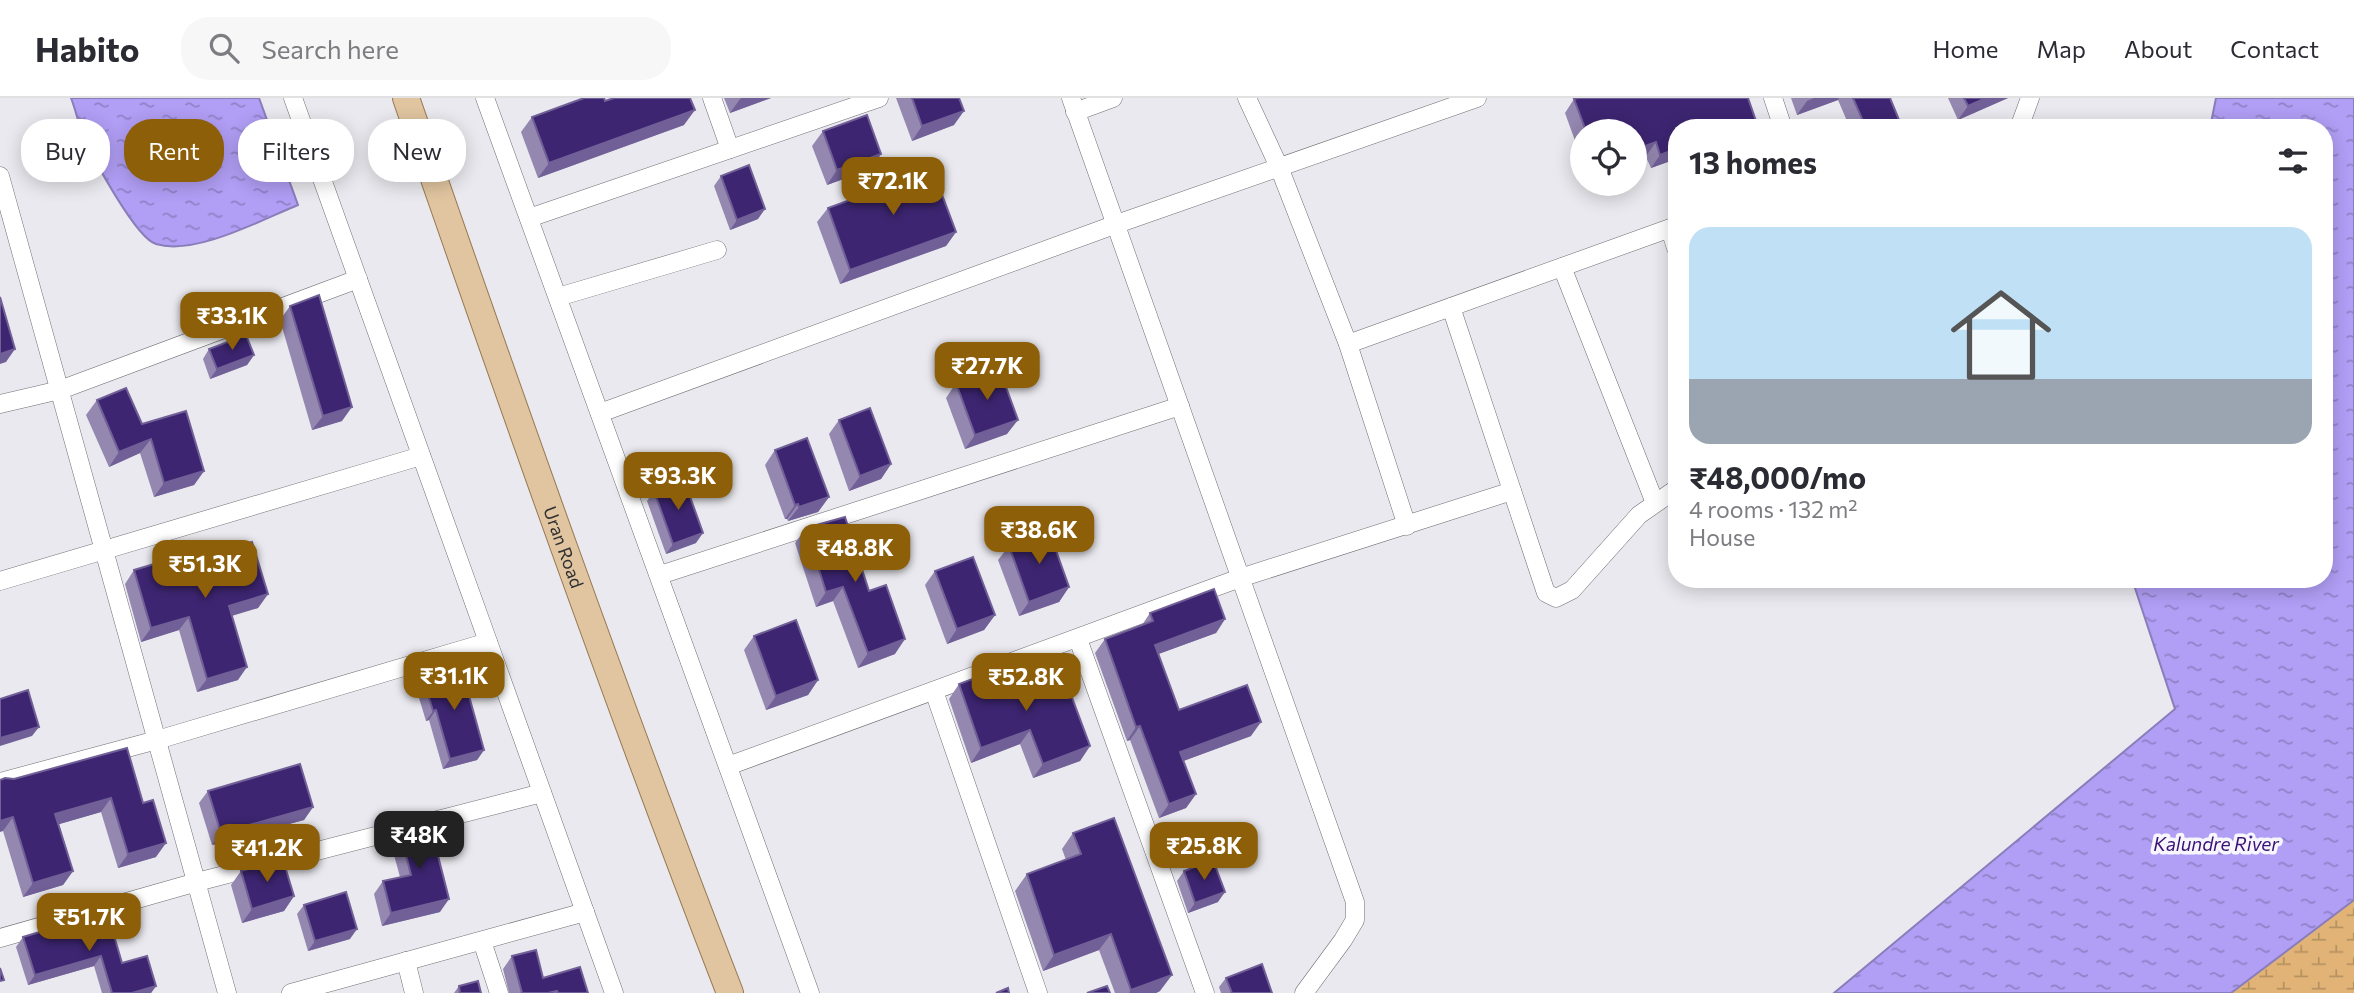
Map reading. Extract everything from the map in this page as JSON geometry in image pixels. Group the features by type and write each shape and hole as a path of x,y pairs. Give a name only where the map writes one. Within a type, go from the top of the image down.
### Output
{"main road":[{"name":"Uran Road","path":"405,98 577,585 657,805 730,993"}],"street":[{"path":"293,98 614,993"},
{"path":"485,98 810,993"},
{"path":"712,98 730,149"},
{"path":"529,218 879,98"},
{"path":"1113,98 1073,105 1355,902 1355,920 1304,993"},
{"path":"1248,98 1279,167 1348,344 1407,526"},
{"path":"600,413 1114,225 1477,98"},
{"path":"1773,98 1780,119"},
{"path":"2022,119 2030,98"},
{"path":"0,176 227,993"},
{"path":"1348,344 1668,230"},
{"path":"558,298 717,250"},
{"path":"1562,267 1655,503"},
{"path":"0,404 60,390 358,279"},
{"path":"1451,307 1546,593 1556,598 1572,590 1639,515 1668,494"},
{"path":"660,575 1180,406"},
{"path":"0,581 421,456"},
{"path":"728,766 1240,578 1512,491"},
{"path":"1078,639 1205,993"},
{"path":"0,782 157,740 488,642"},
{"path":"934,691 1038,993"},
{"path":"0,937 197,882 542,793"},
{"path":"291,993 329,988 405,961 585,912"},
{"path":"482,941 499,993"},
{"path":"405,961 414,993"}],"green space":[{"path":"2354,900 2354,993 2231,993"}],"water":[{"path":"71,98 259,98 267,119 238,119 238,182 290,182 298,205 208,241 172,246 156,244 138,228 107,182 110,182 110,119 78,119"},
{"name":"Kalundre River","path":"2216,98 2354,98 2354,900 2231,993 1834,993 2175,709 2135,588 2333,588 2333,119 2212,119"}],"building":[{"path":"584,98 604,98 605,101 614,98 690,98 695,110 549,163 532,117"},
{"path":"912,98 959,98 964,111 922,126"},
{"path":"1748,98 1755,119 1668,119 1668,152 1660,155 1656,142 1647,145 1647,119 1582,119 1574,99"},
{"path":"1853,98 1890,98 1899,119 1862,119"},
{"path":"1964,98 1986,98 1968,106"},
{"path":"867,115 881,154 837,170 823,131"},
{"path":"929,160 956,232 850,270 828,208 888,186 885,176"},
{"path":"749,165 765,209 737,220 721,176"},
{"path":"319,295 352,407 323,416 290,306"},
{"path":"0,297 15,349 0,354"},
{"path":"246,335 254,355 217,369 209,349"},
{"path":"999,368 1018,420 975,435 956,383"},
{"path":"126,388 142,424 186,411 204,471 164,483 151,439 119,452 97,400"},
{"path":"870,408 891,464 860,476 839,420"},
{"path":"807,438 829,497 799,507 798,504 795,505 775,450"},
{"path":"684,480 703,533 673,544 654,491"},
{"path":"845,517 869,591 886,585 905,639 868,653 843,587 826,592 806,528"},
{"path":"1049,531 1069,587 1029,602 1009,546"},
{"path":"252,542 268,594 229,606 247,667 207,679 189,617 151,628 134,570 178,557 180,563"},
{"path":"973,557 995,615 957,629 935,571"},
{"path":"1214,589 1225,619 1155,645 1179,710 1247,685 1261,722 1180,752 1196,794 1169,804 1140,726 1136,727 1105,639 1153,621 1150,613"},
{"path":"796,620 818,680 776,696 754,636"},
{"path":"461,667 484,750 450,759 436,710 433,711 423,678"},
{"path":"1061,668 1090,746 1043,764 1030,730 981,748 959,684 999,669 1006,688"},
{"path":"28,690 39,727 0,738 0,699"},
{"path":"127,748 143,803 153,800 166,843 128,854 111,798 55,814 73,871 33,883 13,817 0,821 0,780 14,779"},
{"path":"300,764 313,807 221,833 208,791"},
{"path":"1114,818 1172,975 1131,990 1111,934 1054,955 1027,874 1081,854 1073,833"},
{"path":"436,822 444,850 437,852 449,899 391,913 383,881 411,875 400,831"},
{"path":"283,860 294,896 252,909 241,871"},
{"path":"1213,860 1225,892 1195,903 1184,871"},
{"path":"346,892 357,929 315,941 304,905"},
{"path":"107,912 122,963 147,956 156,986 132,993 112,993 101,956 35,975 23,937"},
{"path":"536,950 543,978 580,967 588,993 522,993 512,956"},
{"path":"1262,964 1272,993 1232,993 1226,978"},
{"path":"478,981 481,993 460,993 459,986"},
{"path":"1107,986 1110,993 1087,993"},
{"path":"1008,988 1009,993 996,993"}]}
